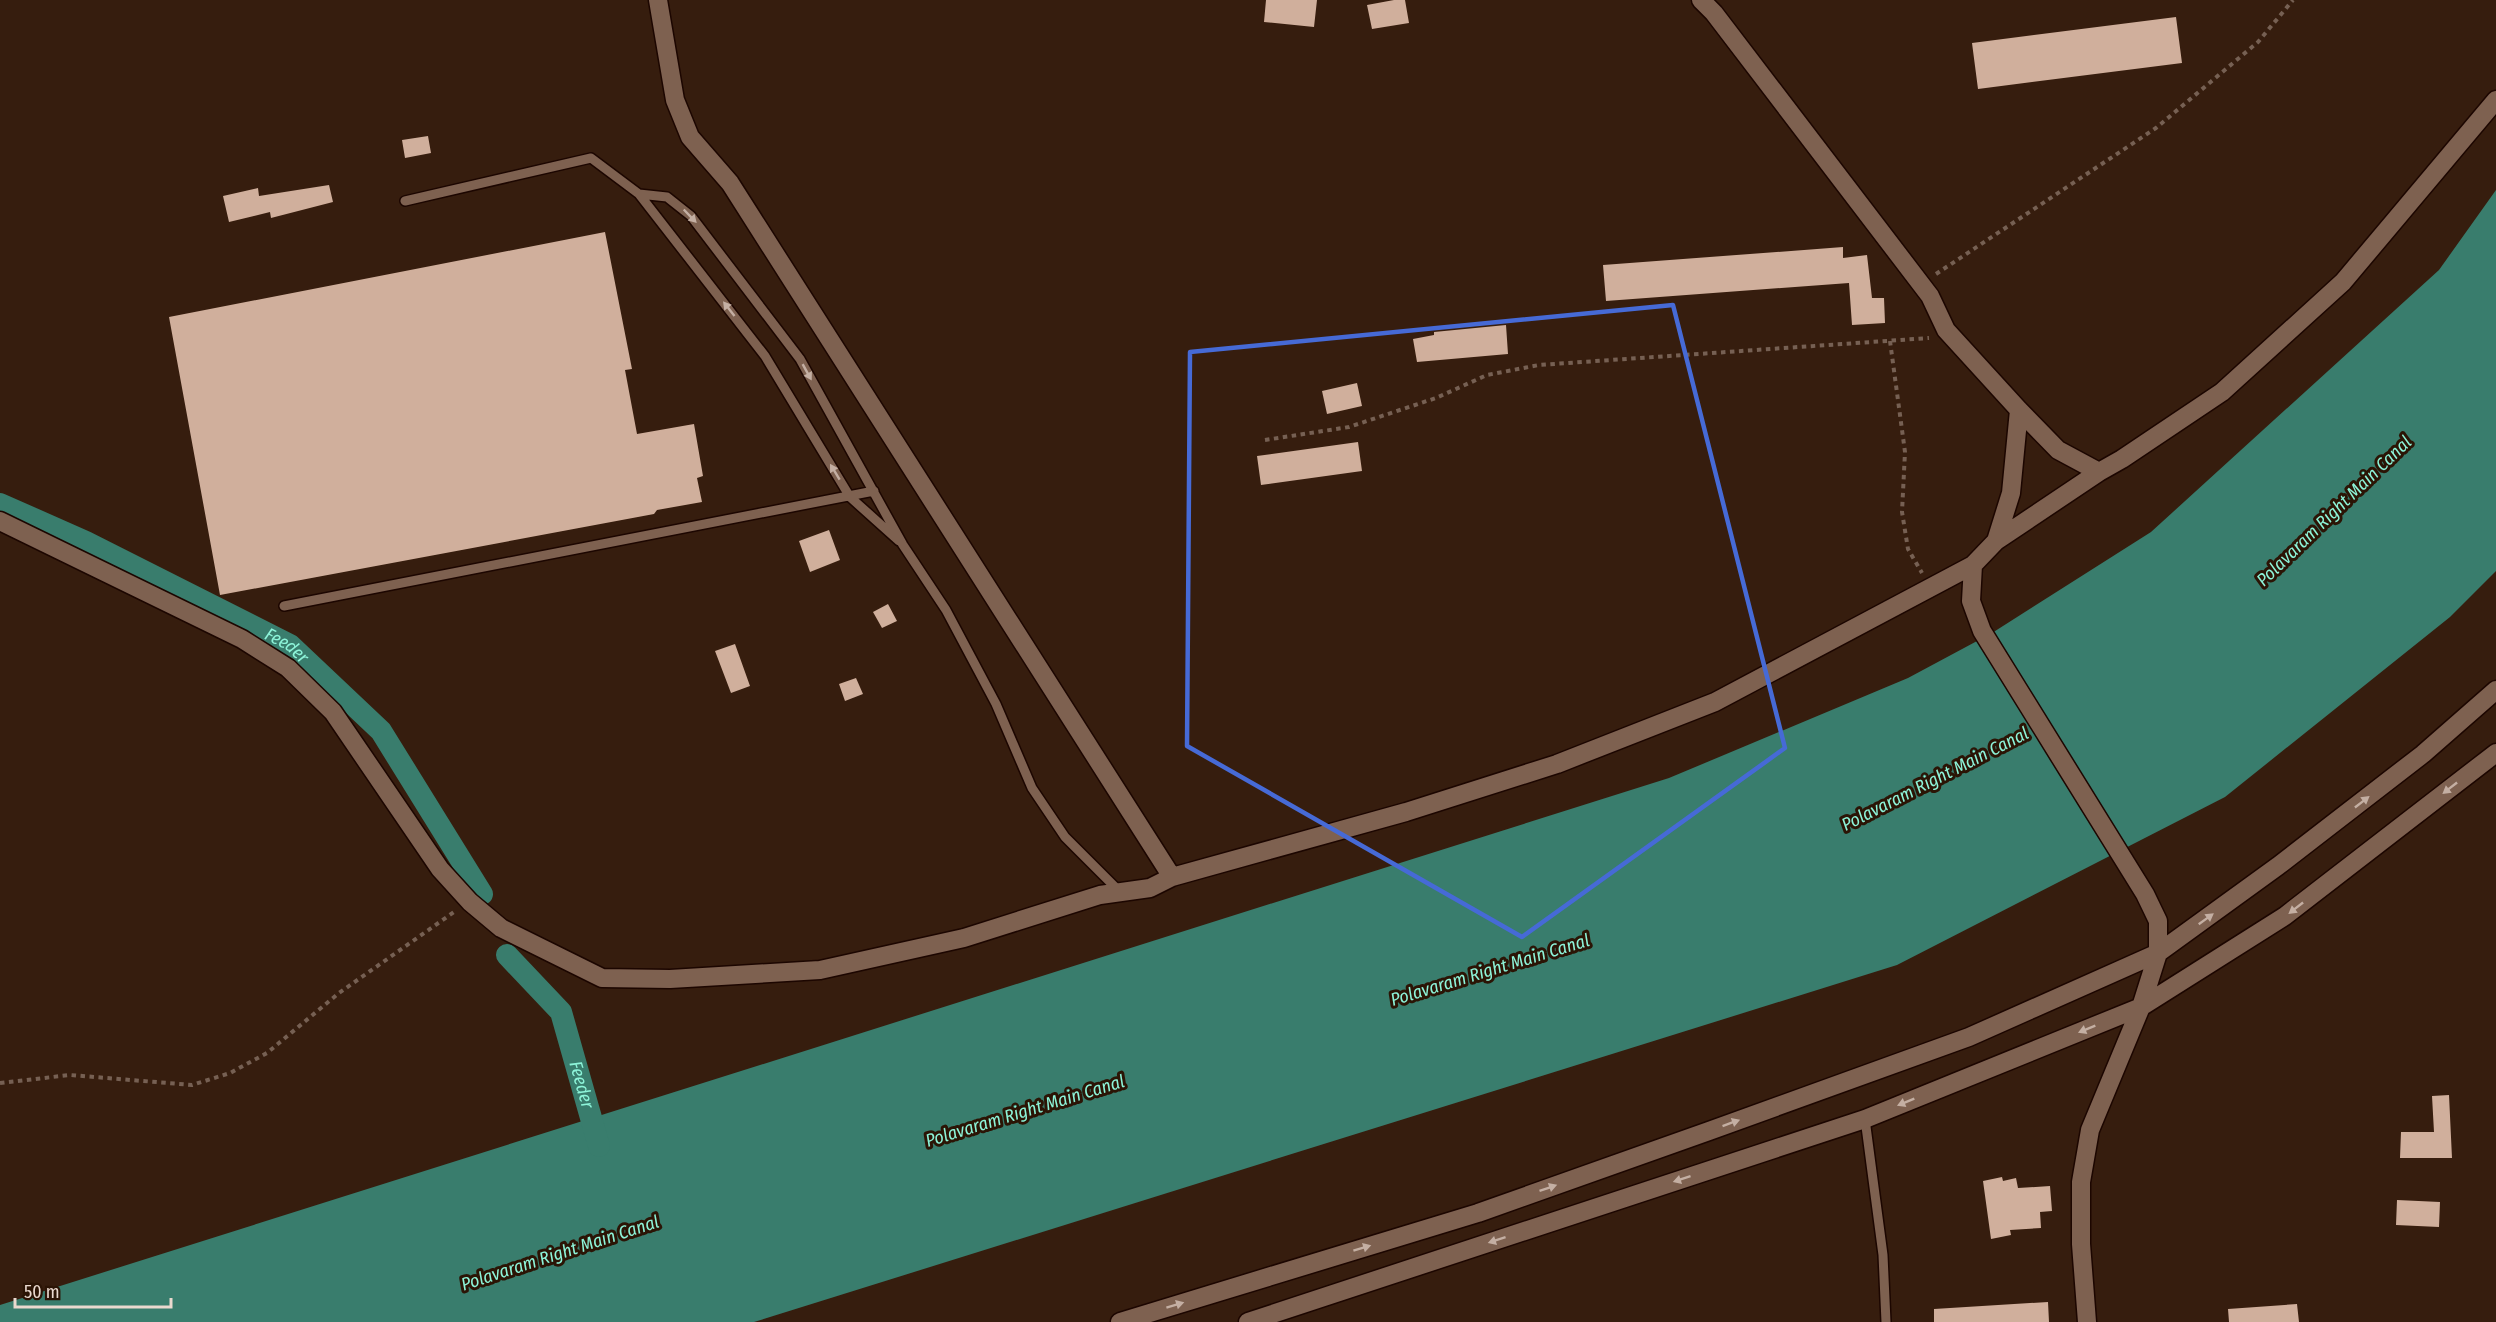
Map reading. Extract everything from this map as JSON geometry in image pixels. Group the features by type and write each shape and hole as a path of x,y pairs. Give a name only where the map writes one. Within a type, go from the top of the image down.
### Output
{"street":[{"path":"658,0 675,100 690,137 730,183 1172,877"},
{"path":"1701,0 1714,13 1930,296 1946,330 2058,450 2099,472"},
{"path":"0,521 242,639 288,668 333,712 440,869 470,902 501,928 602,978 670,979 820,970 964,938 1100,895 1150,888 1172,877 1406,812 1557,764 1715,702 1973,564 1996,541 2222,392 2343,282 2496,100"},
{"path":"1996,541 2011,493 2019,410"},
{"path":"1973,564 1971,601 1982,631 2145,894 2158,921 2158,953 2141,1007 2090,1130 2088,1140 2081,1182 2081,1244 2087,1322"},
{"path":"1120,1322 1478,1213 1969,1037 2158,953 2278,866 2423,754 2496,690"},
{"path":"1248,1322 1865,1119 2141,1007 2285,916 2496,753"}],"lane":[{"path":"405,201 591,158 639,194 765,356 850,497 903,545"},
{"path":"639,194 667,197 691,216 800,359 903,545 946,610 996,704 1032,788 1065,837 1122,893"},
{"path":"284,606 874,491"},
{"path":"1865,1119 1883,1256 1886,1322"}],"path":[{"path":"1920,285 2156,128 2258,42 2293,0"},
{"path":"1265,440 1348,427 1436,398 1487,375 1539,365 1928,339 1946,330"},
{"path":"1890,341 1905,452 1902,512 1908,549 1931,586"},
{"path":"0,1083 70,1075 192,1085 230,1072 267,1053 339,993 470,902"}],"highlighted area":[{"path":"1673,305 1785,748 1522,937 1187,746 1190,352"}],"water":[{"name":"Polavaram Right Main Canal","path":"2496,190 2496,571 2450,617 2225,797 1897,965 754,1322 0,1322 0,1305 1669,778 1908,678 1992,633 2151,532 2439,270"}],"building":[{"path":"1266,0 1317,0 1314,27 1264,22"},
{"path":"1405,0 1409,23 1372,29 1367,5"},
{"path":"2176,17 2182,63 1978,89 1972,43"},
{"path":"428,136 431,153 405,158 402,140"},
{"path":"329,185 333,202 271,218 270,212 229,222 223,196 258,188 259,196"},
{"path":"605,232 632,369 625,370 637,434 694,424 703,476 697,478 702,502 657,510 654,514 220,595 169,317"},
{"path":"1843,247 1843,258 1867,255 1872,298 1884,298 1885,323 1852,325 1849,283 1606,301 1603,265"},
{"path":"1506,325 1508,354 1417,362 1413,339 1434,335 1434,332"},
{"path":"1357,383 1362,406 1327,414 1322,391"},
{"path":"1358,442 1362,471 1261,485 1257,456"},
{"path":"829,530 840,560 810,572 799,541"},
{"path":"888,604 897,621 882,628 873,612"},
{"path":"735,644 750,686 731,693 715,651"},
{"path":"856,678 863,694 845,701 839,684"},
{"path":"2449,1095 2452,1158 2400,1158 2401,1132 2434,1132 2432,1096"},
{"path":"2002,1177 2003,1181 2016,1178 2018,1188 2050,1186 2052,1211 2040,1212 2041,1228 2010,1230 2011,1235 1991,1239 1983,1181"},
{"path":"2397,1200 2440,1202 2439,1227 2396,1225"},
{"path":"2048,1302 2049,1322 1934,1322 1934,1309"},
{"path":"2297,1304 2299,1322 2229,1322 2228,1309"}],"waterway":[{"name":"Feeder","path":"0,504 86,542 290,645 381,731 482,894"},
{"name":"Feeder","path":"507,955 561,1012 599,1146"}]}
